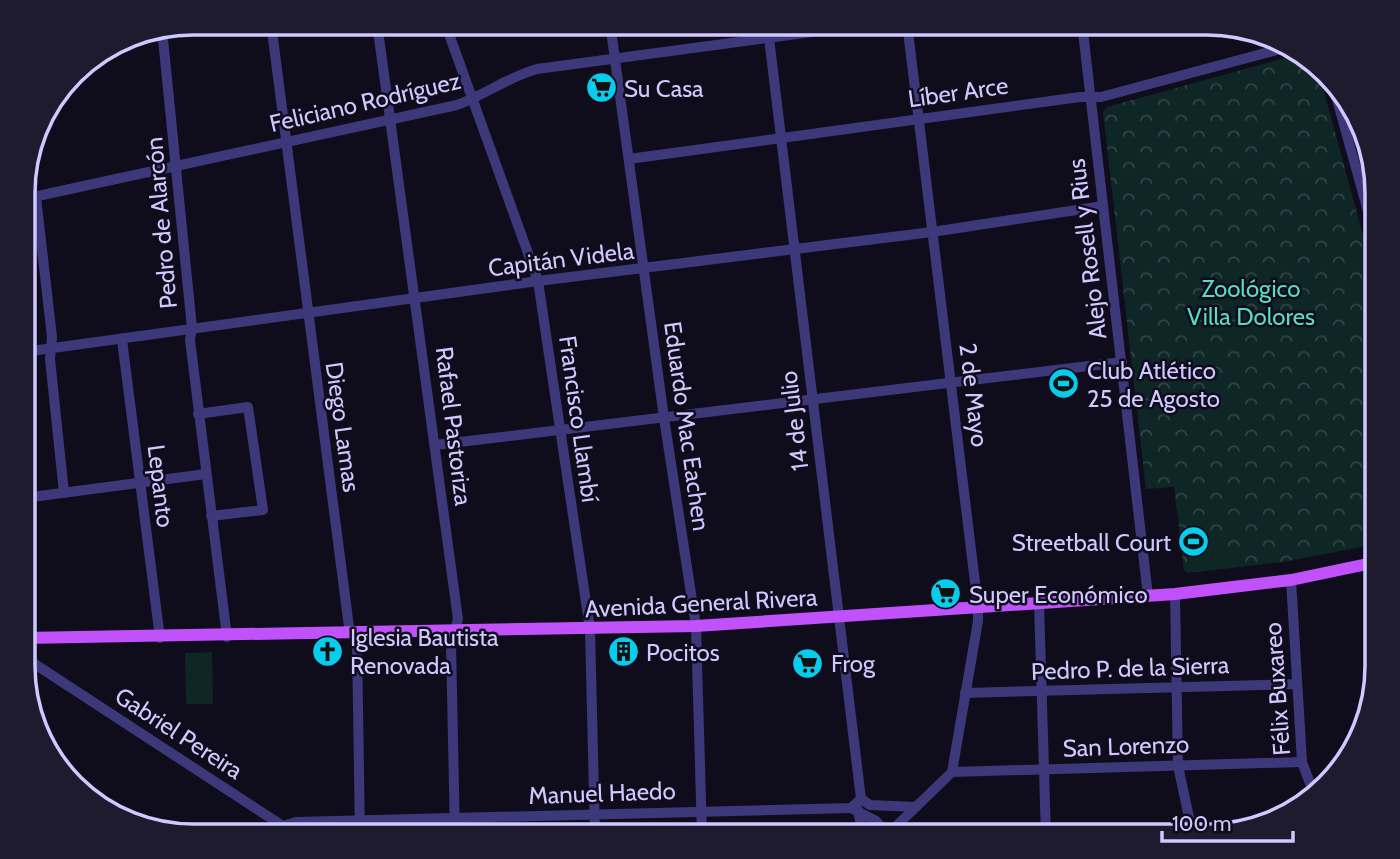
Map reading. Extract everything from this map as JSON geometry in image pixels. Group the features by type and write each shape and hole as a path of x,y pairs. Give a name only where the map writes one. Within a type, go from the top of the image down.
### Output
{"main road":[{"name":"Avenida General Rivera","path":"35,638 453,633 696,626 1175,594 1291,580 1365,565"}],"street":[{"name":"Diego Lamas","path":"272,35 284,143 351,634 357,643 359,824"},
{"name":"Rafael Pastoriza","path":"379,35 458,619 453,633 455,824"},
{"name":"Francisco Llambí","path":"450,35 538,281 590,629 594,824"},
{"name":"Eduardo Mac Eachen","path":"612,35 664,418 696,626 702,824"},
{"name":"Feliciano Rodríguez","path":"35,197 474,99 509,79 537,69 791,35"},
{"name":"2 de Mayo","path":"909,35 978,607 952,772"},
{"name":"Alejo Rosell y Rius","path":"1083,35 1148,596"},
{"name":"Pedro de Alarcón","path":"163,38 192,328 190,340 226,637"},
{"name":"14 de Julio","path":"769,38 861,799"},
{"name":"Líber Arce","path":"629,159 919,118 1101,97 1275,50"},
{"path":"1339,107 1365,201"},
{"name":"Capitán Videla","path":"35,350 538,281 644,270 932,232 1103,206"},
{"path":"35,234 51,348 64,493"},
{"name":"Lepanto","path":"122,340 138,483 160,638"},
{"path":"435,445 1122,362"},
{"path":"198,414 248,407 263,510 211,516"},
{"path":"35,497 206,474"},
{"name":"Félix Buxareo","path":"1291,580 1301,762 1311,785"},
{"path":"1175,594 1178,766 1190,824"},
{"path":"1039,603 1046,824"},
{"name":"Gabriel Pereira","path":"37,666 281,824"},
{"name":"Pedro P. de la Sierra","path":"965,693 1297,684"},
{"name":"San Lorenzo","path":"952,772 1301,762"},
{"path":"899,824 952,772"},
{"path":"859,824 855,809 861,799 870,805 916,807"},
{"path":"855,809 879,824"},
{"name":"Manuel Haedo","path":"281,824 359,819 855,809"}],"green space":[{"name":"Zoológico Villa Dolores","path":"1287,57 1322,85 1365,243 1365,546 1283,562 1188,573 1184,570 1174,487 1146,489 1103,112 1107,107"},
{"path":"1243,548 1245,561 1188,568 1187,555"},
{"path":"212,652 213,704 186,704 185,653"}],"place":[{"name":"Su Casa","path":"601,88"},
{"name":"Club Atlético 25 de Agosto","path":"1064,384"},
{"name":"Streetball Court","path":"1194,542"},
{"name":"Super Económico","path":"946,594"},
{"name":"Iglesia Bautista Renovada","path":"327,651"},
{"name":"Pocitos","path":"623,652"},
{"name":"Frog","path":"808,663"}]}
